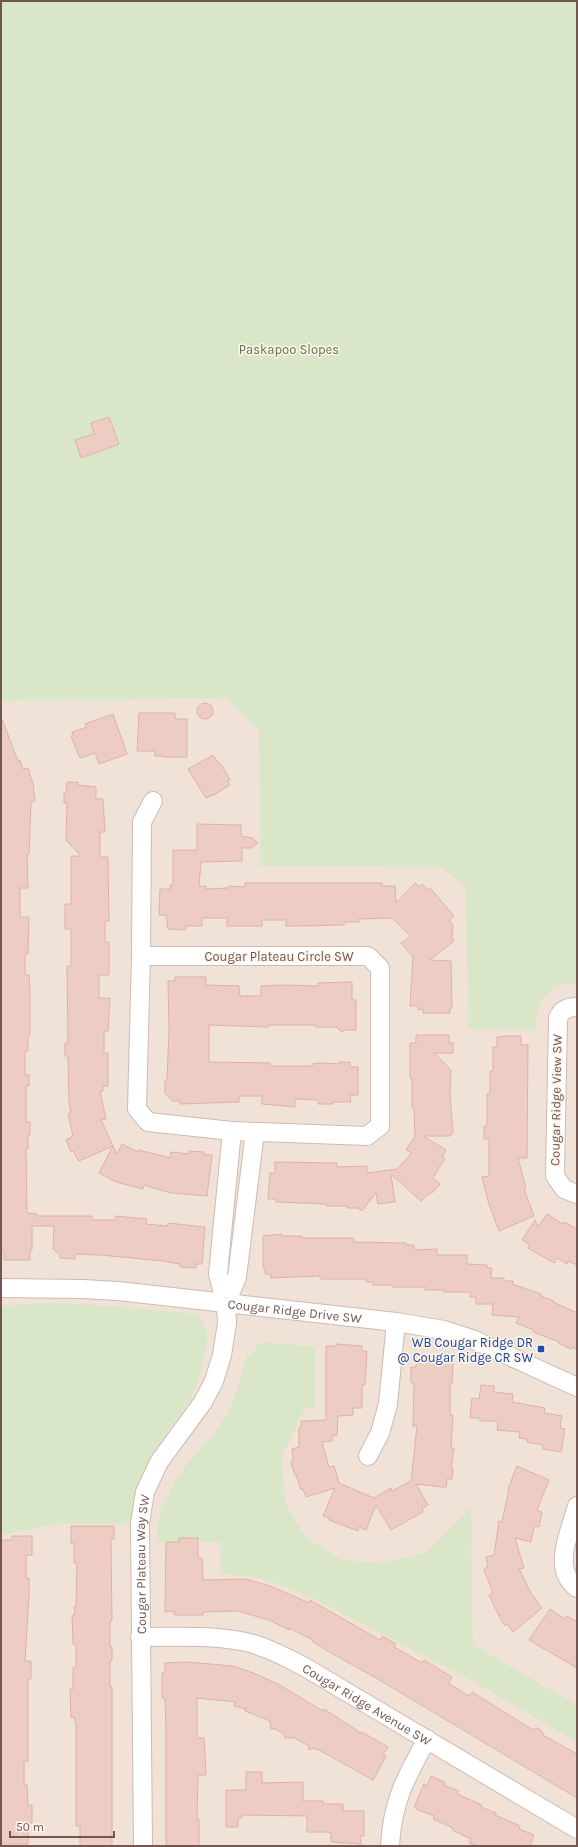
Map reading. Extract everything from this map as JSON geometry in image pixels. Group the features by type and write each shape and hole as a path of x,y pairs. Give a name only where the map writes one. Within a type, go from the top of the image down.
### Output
{"street":[{"path":"141,956 142,822 153,801"},
{"name":"Cougar Plateau Circle SW","path":"141,956 368,956 380,968 380,1126 367,1136 232,1131 148,1122 137,1109 141,956"},
{"name":"Cougar Ridge View SW","path":"577,1007 568,1008 562,1012 558,1018 555,1176 564,1189 577,1194"},
{"path":"226,1304 218,1274 232,1131"},
{"path":"226,1304 237,1277 255,1132"},
{"name":"Cougar Ridge Drive SW","path":"1,1288 111,1291 396,1322 444,1330 472,1339 577,1387"},
{"name":"Cougar Plateau Way SW","path":"142,1846 140,1523 145,1492 159,1462 204,1402 214,1381 222,1355 227,1323 226,1304"},
{"path":"368,1456 380,1433 388,1404 396,1322"},
{"path":"577,1506 563,1558 564,1570 568,1580 577,1588"},
{"name":"Cougar Ridge Avenue SW","path":"140,1637 204,1637 242,1641 272,1650 303,1666 577,1829"},
{"path":"390,1846 390,1829 395,1804 402,1784 426,1739"}],"shaded area":[{"path":"227,699 259,727 435,864 467,885 537,1007 552,983 577,980 577,1846 1,1846 1,701"}],"green space":[{"name":"Paskapoo Slopes","path":"1,1 577,1 577,984 558,986 545,996 538,1011 536,1020 537,1029 470,1029 470,1026 468,1026 466,887 440,867 260,866 259,730 227,699 1,701"},
{"path":"42,1303 138,1308 195,1314 204,1320 202,1322 207,1332 207,1343 200,1376 190,1400 152,1454 136,1495 131,1524 57,1524 1,1535 1,1306"},
{"path":"264,1342 315,1347 315,1408 305,1408 281,1457 285,1502 305,1537 342,1560 381,1563 427,1552 471,1507 473,1645 577,1705 577,1742 469,1679 320,1602 286,1587 254,1577 221,1574 220,1542 156,1542 160,1510 180,1473 215,1432 225,1417 234,1399 247,1355 252,1355 256,1347"}],"building":[{"path":"109,417 119,444 81,458 75,440 94,434 91,423"},
{"path":"205,703 212,708 213,711 208,718 205,719 198,714 197,711 202,704"},
{"path":"139,713 175,713 175,719 187,719 187,757 163,757 155,756 155,751 137,751"},
{"path":"113,714 127,754 99,764 95,753 80,758 71,736 73,735 72,732 87,727 85,724"},
{"path":"1,719 18,761 20,760 23,769 28,768 33,784 35,801 31,802 29,854 27,854 28,888 20,888 20,917 29,917 28,954 25,954 25,975 29,975 30,991 30,1036 28,1036 28,1051 25,1051 25,1075 29,1075 29,1086 26,1086 26,1122 30,1122 28,1149 26,1149 27,1213 37,1214 37,1216 92,1216 92,1220 115,1220 116,1216 147,1219 146,1224 167,1226 168,1223 205,1227 202,1264 196,1264 196,1268 180,1267 180,1264 162,1261 100,1255 75,1254 75,1259 60,1258 60,1255 53,1249 54,1226 32,1226 32,1250 30,1250 30,1260 4,1260 4,1252 1,1252"},
{"path":"213,755 220,765 221,764 230,780 227,781 230,785 206,798 188,769"},
{"path":"67,782 78,782 78,785 96,787 96,799 103,799 105,832 100,832 100,857 108,857 109,921 105,921 105,942 109,942 109,975 99,975 99,998 110,998 108,1031 104,1031 104,1053 108,1053 108,1086 103,1086 103,1091 100,1091 106,1119 101,1120 113,1146 79,1161 73,1151 71,1152 66,1140 73,1136 68,1114 71,1113 69,1102 68,1056 65,1056 65,1043 68,1043 67,966 71,966 71,929 65,929 65,904 71,904 71,856 81,856 66,840 67,803 64,803 64,793 66,793"},
{"path":"197,824 241,825 241,836 252,838 258,843 251,848 242,848 242,861 201,862 199,886 206,886 206,889 228,888 229,886 245,887 245,883 382,883 382,886 395,886 396,903 415,883 419,887 422,884 428,890 430,888 454,916 449,920 453,925 452,938 454,941 430,960 451,961 452,1008 450,1008 450,1013 423,1013 423,1009 418,1010 418,1006 410,1006 413,957 401,943 410,936 392,918 359,919 359,922 344,922 344,925 286,926 286,920 262,920 262,926 227,926 227,918 202,918 202,926 185,926 185,930 168,929 166,915 159,915 160,889 170,889 170,885 173,885 173,850 197,850"},
{"path":"175,977 206,977 206,985 239,986 240,996 261,996 261,986 318,986 318,983 352,982 352,1000 356,1000 356,1030 345,1030 342,1032 336,1027 316,1027 316,1025 268,1025 268,1027 209,1025 209,1062 270,1063 270,1066 312,1066 312,1064 319,1063 339,1064 339,1062 350,1062 350,1067 358,1067 358,1095 350,1095 351,1102 333,1102 333,1104 318,1104 318,1100 295,1099 295,1107 262,1104 262,1096 239,1096 239,1102 180,1104 180,1101 172,1101 165,1093 165,1080 167,1080 169,1029 168,981 175,981"},
{"path":"416,1035 449,1035 449,1043 453,1043 453,1053 434,1053 451,1070 450,1093 453,1133 450,1136 423,1136 446,1150 442,1156 445,1158 433,1178 440,1184 431,1194 430,1193 421,1201 391,1174 395,1202 378,1204 376,1193 362,1211 358,1208 347,1208 347,1206 276,1202 276,1199 268,1199 270,1173 275,1173 275,1162 337,1163 337,1167 367,1166 367,1173 397,1169 412,1153 406,1150 415,1136 414,1108 412,1108 412,1078 410,1078 410,1043 416,1043"},
{"path":"521,1036 521,1045 528,1045 527,1158 518,1158 526,1188 524,1189 534,1216 499,1231 488,1201 482,1177 489,1176 489,1139 484,1139 484,1126 487,1126 487,1094 490,1094 490,1071 493,1071 493,1047 497,1047 497,1037"},
{"path":"122,1144 138,1152 139,1150 170,1158 171,1152 189,1154 189,1151 204,1152 204,1155 212,1155 207,1196 171,1193 144,1185 143,1189 116,1182 99,1173 113,1146 117,1154"},
{"path":"547,1214 563,1224 564,1222 577,1229 577,1265 568,1261 567,1264 557,1258 554,1263 528,1248 530,1245 522,1240 535,1220 538,1227"},
{"path":"282,1234 282,1236 302,1236 302,1238 353,1238 353,1242 406,1243 406,1245 414,1245 414,1250 437,1249 437,1255 467,1255 467,1264 487,1265 487,1268 492,1268 491,1278 504,1278 504,1281 513,1281 512,1284 541,1294 541,1296 577,1313 577,1350 572,1347 571,1349 558,1343 559,1342 533,1332 534,1330 516,1323 519,1317 492,1315 493,1304 476,1304 476,1297 470,1297 470,1292 444,1292 444,1290 425,1290 425,1287 392,1287 392,1285 373,1285 373,1282 366,1282 366,1279 320,1279 320,1276 271,1278 271,1274 265,1274 265,1268 263,1268 263,1236"},
{"path":"336,1344 362,1346 362,1351 367,1351 365,1385 362,1385 362,1408 353,1408 353,1415 338,1416 337,1435 332,1436 332,1441 322,1442 329,1467 334,1466 339,1483 374,1498 391,1488 392,1491 411,1481 417,1426 413,1426 414,1383 411,1383 411,1367 416,1367 416,1362 423,1361 453,1362 452,1384 450,1384 450,1415 453,1415 451,1448 454,1448 451,1468 453,1468 452,1479 447,1479 446,1487 416,1484 428,1505 422,1508 423,1512 391,1530 376,1505 366,1530 359,1527 358,1531 329,1520 330,1518 323,1516 335,1488 306,1497 303,1489 301,1490 291,1463 293,1460 292,1449 299,1447 299,1428 301,1428 301,1421 326,1420 326,1346 336,1346"},
{"path":"481,1385 494,1386 494,1392 513,1394 512,1402 545,1408 544,1413 562,1416 560,1428 565,1429 561,1452 543,1449 543,1445 527,1442 527,1439 519,1438 520,1432 497,1430 498,1421 480,1421 480,1418 470,1418 472,1398 479,1399"},
{"path":"517,1466 549,1480 537,1510 542,1512 539,1527 534,1526 531,1542 515,1538 524,1568 519,1569 531,1593 542,1608 513,1632 507,1624 505,1626 501,1620 489,1595 493,1593 484,1570 488,1565 486,1557 494,1555 499,1521 502,1522 508,1489"},
{"path":"71,1526 114,1526 114,1539 111,1539 112,1621 110,1621 110,1647 112,1647 112,1661 110,1661 110,1687 112,1687 112,1846 80,1846 80,1826 76,1826 76,1725 74,1717 71,1718 70,1689 73,1689 73,1668 76,1667 76,1644 73,1644 72,1615 75,1615 74,1607 76,1607 77,1563 74,1563 74,1543 71,1543"},
{"path":"12,1536 32,1536 32,1555 26,1555 26,1578 29,1578 29,1595 25,1661 31,1661 31,1679 28,1679 28,1761 24,1761 24,1785 27,1785 28,1805 32,1805 32,1823 28,1823 28,1844 1,1844 1,1540 12,1540"},
{"path":"179,1538 198,1538 198,1558 202,1558 203,1580 246,1579 273,1587 309,1603 310,1600 380,1640 382,1636 396,1644 394,1647 422,1663 424,1660 452,1677 448,1683 469,1696 472,1692 533,1730 537,1728 542,1731 543,1735 577,1754 577,1798 383,1682 326,1650 312,1641 313,1640 289,1628 289,1630 269,1620 237,1611 203,1612 203,1615 174,1615 174,1611 165,1612 166,1542 179,1542"},
{"path":"550,1609 565,1619 567,1616 577,1622 577,1668 529,1640"},
{"path":"187,1662 233,1666 251,1672 278,1684 323,1711 324,1709 361,1733 362,1732 388,1747 383,1754 386,1756 373,1780 317,1749 313,1748 309,1750 309,1746 293,1737 292,1739 289,1737 285,1738 284,1734 275,1729 271,1729 270,1721 245,1711 246,1709 234,1706 235,1702 197,1698 197,1738 204,1738 206,1775 198,1775 197,1819 199,1819 199,1846 166,1846 166,1730 165,1698 162,1698 162,1673 165,1673 165,1663"},
{"path":"246,1772 262,1772 262,1783 303,1782 303,1801 323,1801 323,1804 343,1804 343,1811 364,1811 364,1836 360,1836 361,1844 331,1842 331,1833 328,1832 307,1832 307,1816 242,1815 242,1818 238,1818 238,1827 226,1827 226,1790 246,1790"},
{"path":"431,1776 445,1782 444,1785 459,1791 457,1794 482,1805 481,1807 496,1813 495,1815 520,1826 519,1829 534,1835 530,1846 477,1846 469,1843 471,1839 452,1830 453,1828 433,1819 434,1816 418,1810 414,1807 424,1784 427,1786"}],"place":[{"name":"WB Cougar Ridge DR @ Cougar Ridge CR SW","path":"541,1349"}]}
